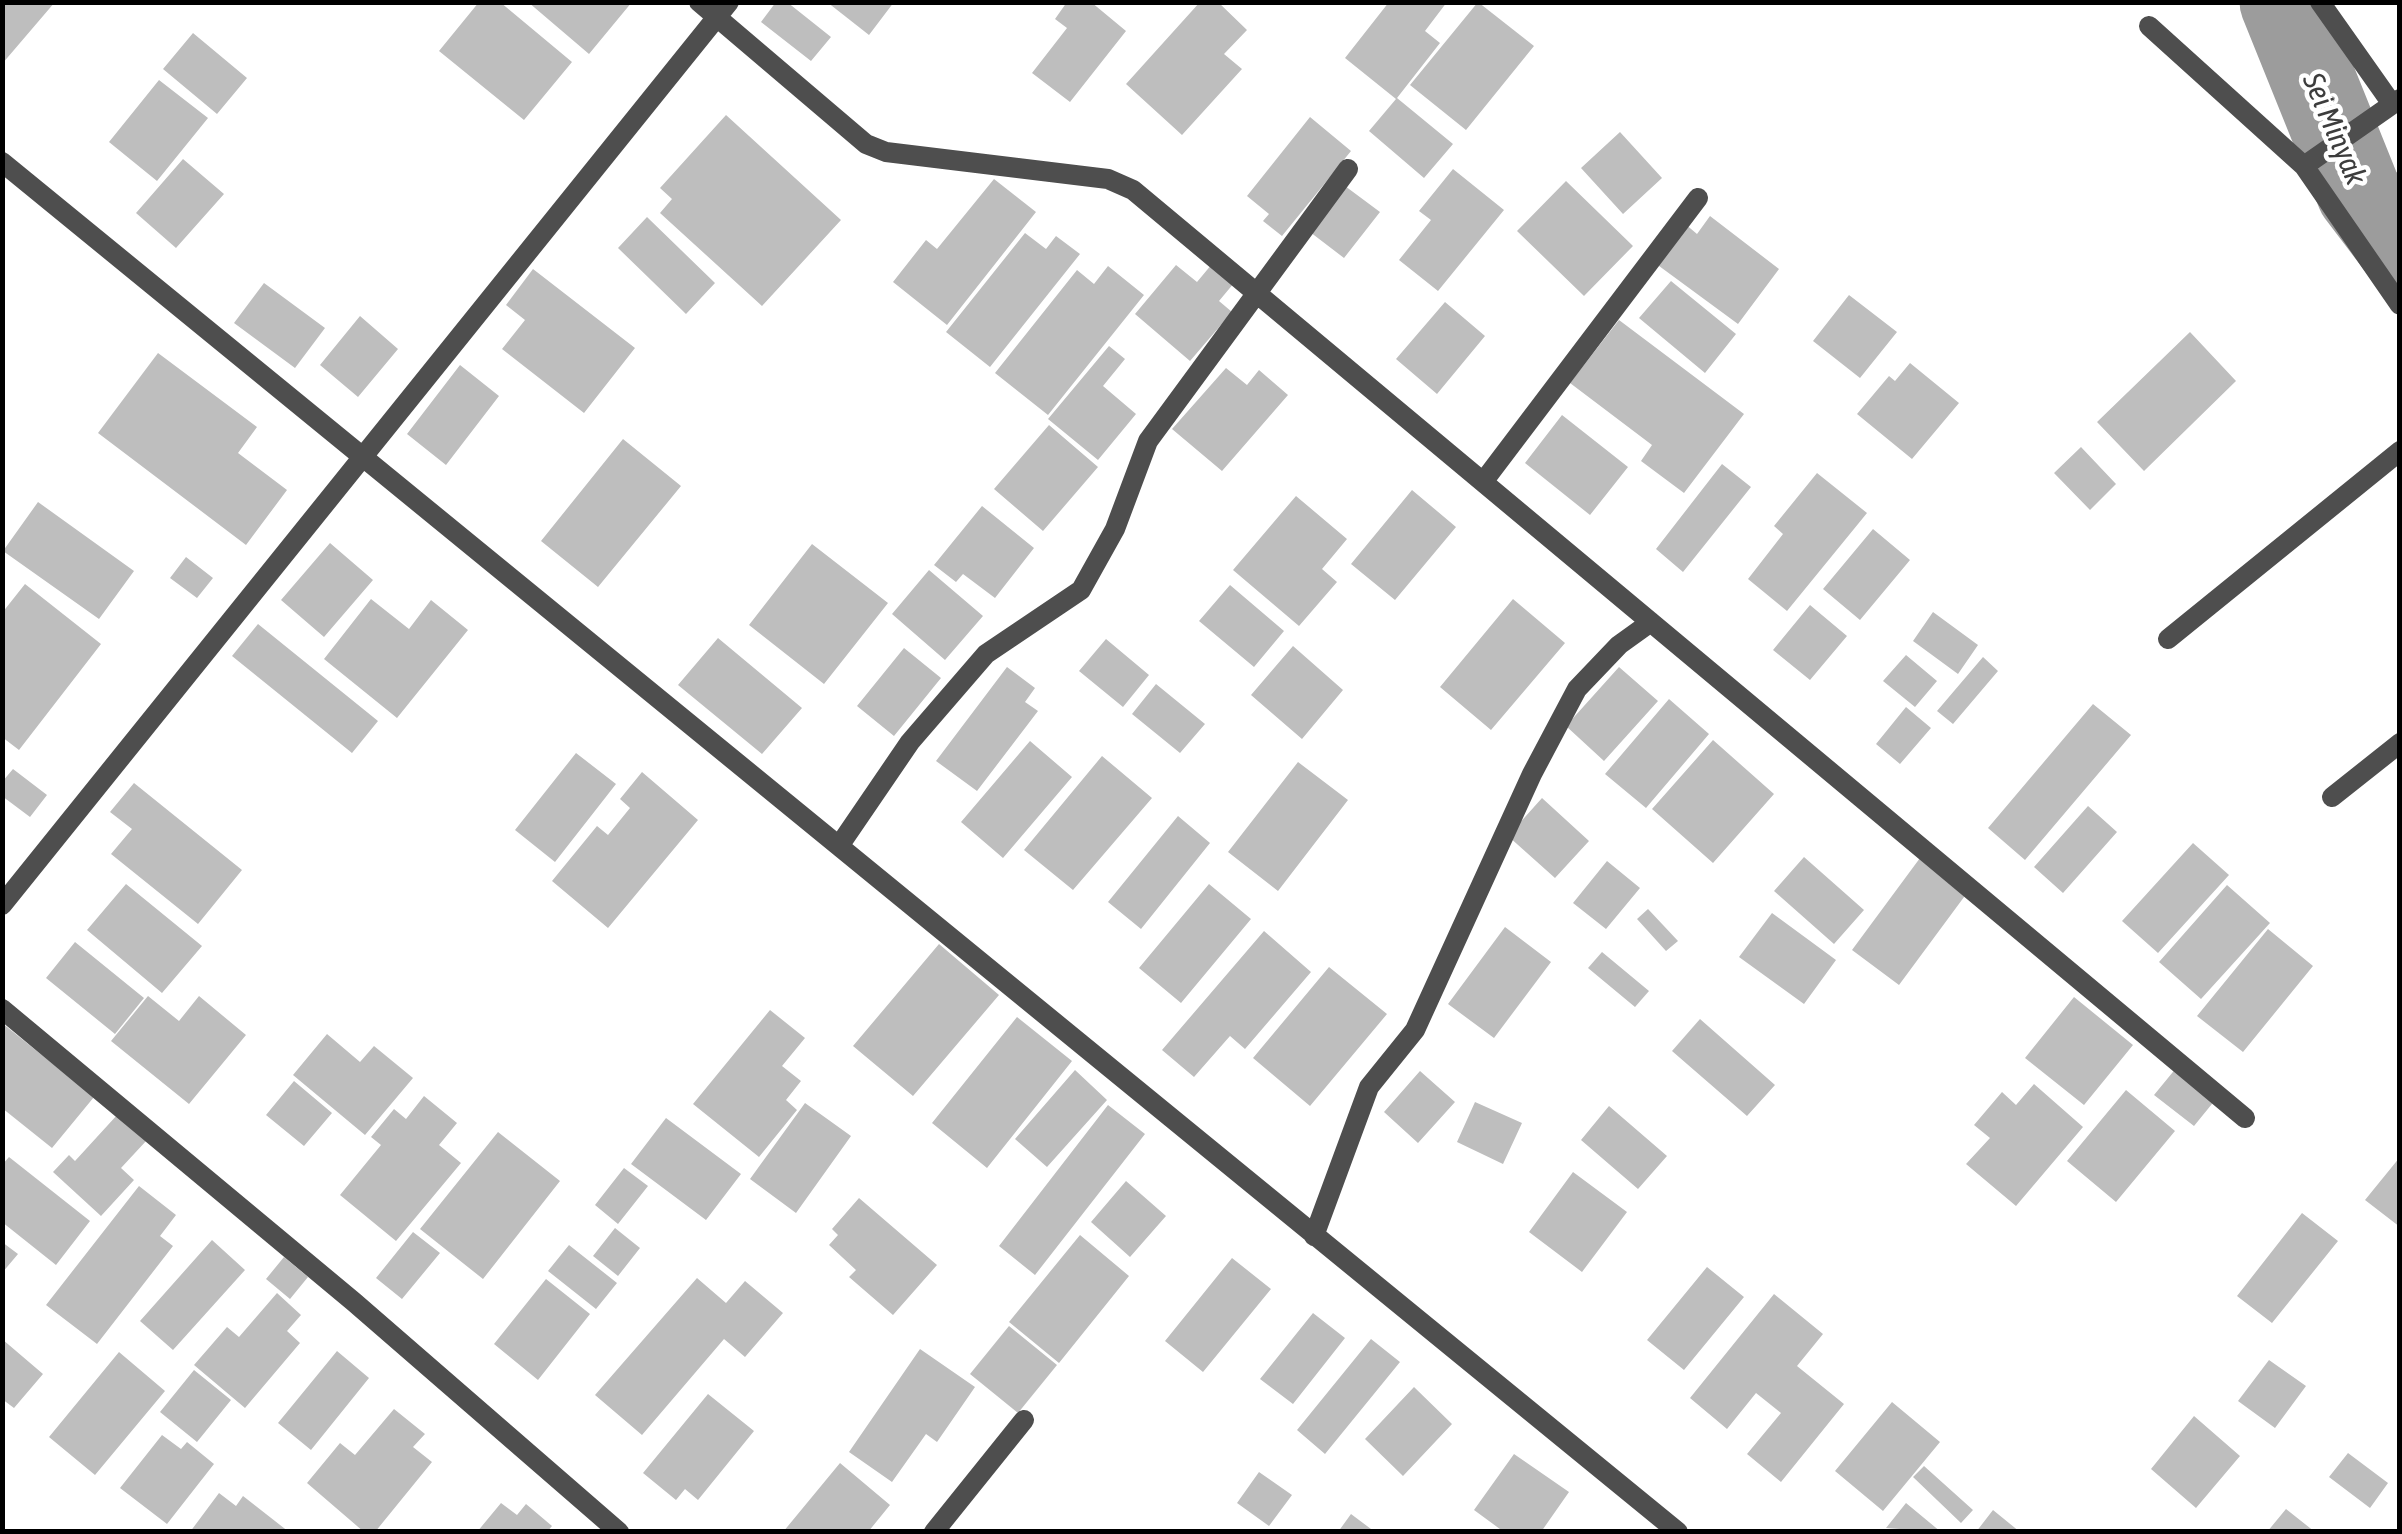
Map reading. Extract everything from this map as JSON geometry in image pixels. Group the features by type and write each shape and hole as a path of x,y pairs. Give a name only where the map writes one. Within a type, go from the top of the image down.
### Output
{"street":[{"path":"699,2 723,10 866,144 886,152 1108,178 1133,190 2244,1118"},
{"path":"2310,162 2390,105 2320,2"},
{"path":"2,905 723,10"},
{"path":"2149,26 2310,162 2400,305"},
{"path":"2,162 1678,1532"},
{"path":"839,846 910,742 986,654 1081,590 1115,529 1148,440 1348,168"},
{"path":"1483,482 1698,198"},
{"path":"2168,639 2400,451"},
{"path":"1314,1236 1369,1087 1415,1030 1532,774 1576,690 1619,645 1651,622"},
{"path":"2332,797 2400,742"},
{"path":"2,1009 354,1302 620,1532"},
{"path":"934,1532 1024,1420"}],"building":[{"path":"2,2 55,2 2,64"},
{"path":"479,2 500,2 572,62 524,120 439,51"},
{"path":"528,2 632,2 589,54"},
{"path":"776,2 787,2 831,37 811,61 761,22"},
{"path":"827,2 894,2 869,35"},
{"path":"1067,2 1091,2 1126,31 1070,102 1032,73 1067,28 1055,19"},
{"path":"1200,2 1218,2 1247,30 1224,54 1242,69 1182,135 1126,84"},
{"path":"1389,2 1447,2 1425,31 1440,43 1397,98 1453,144 1424,178 1369,131 1396,99 1345,58"},
{"path":"1478,2 1534,46 1466,130 1410,85"},
{"path":"193,33 247,78 217,114 163,69"},
{"path":"159,80 208,118 157,181 109,142"},
{"path":"726,115 841,220 762,306 660,213 672,199 660,188"},
{"path":"1310,117 1351,151 1282,236 1263,221 1269,214 1247,196"},
{"path":"1620,132 1662,178 1623,214 1581,168"},
{"path":"183,159 224,194 176,248 136,213"},
{"path":"1453,169 1504,210 1438,291 1399,260 1431,220 1419,211"},
{"path":"994,179 1036,212 947,325 893,282 926,240 937,249"},
{"path":"1566,181 1633,246 1584,296 1517,231"},
{"path":"1345,186 1380,212 1344,258 1310,232"},
{"path":"1710,216 1779,269 1738,324 1655,263 1684,223 1697,234"},
{"path":"647,217 715,283 686,314 618,248"},
{"path":"1025,233 1046,249 1056,236 1080,254 990,367 946,332"},
{"path":"1212,264 1234,283 1219,301 1232,312 1190,361 1135,314 1176,265 1197,282"},
{"path":"1108,266 1144,295 1048,415 995,373 1077,270 1094,284"},
{"path":"533,269 635,348 584,413 502,349 525,320 506,305"},
{"path":"1671,281 1736,334 1705,373 1639,318"},
{"path":"264,283 325,328 295,368 234,323"},
{"path":"1849,295 1897,332 1860,378 1813,341"},
{"path":"1445,302 1485,336 1437,394 1396,359"},
{"path":"360,316 398,349 358,397 320,365"},
{"path":"1619,320 1744,414 1684,493 1641,461 1652,445 1570,383"},
{"path":"2190,332 2236,381 2144,471 2097,422"},
{"path":"1109,346 1125,359 1103,386 1136,414 1098,460 1048,419"},
{"path":"158,353 257,427 238,453 287,490 246,545 98,433"},
{"path":"1910,363 1959,403 1912,459 1857,414 1889,376 1895,381"},
{"path":"460,365 499,396 446,465 407,434"},
{"path":"1226,368 1247,385 1259,370 1288,395 1222,471 1172,429"},
{"path":"1562,415 1628,467 1590,515 1525,463"},
{"path":"1049,425 1098,467 1043,531 994,489"},
{"path":"623,439 681,486 598,587 541,541"},
{"path":"2081,447 2116,484 2090,510 2054,473"},
{"path":"1722,464 1751,487 1683,572 1656,549"},
{"path":"1817,473 1867,513 1787,611 1748,579 1783,534 1774,526"},
{"path":"1412,490 1456,527 1395,600 1351,564"},
{"path":"1296,496 1347,539 1322,569 1337,582 1299,626 1233,570"},
{"path":"38,502 134,571 99,619 3,551"},
{"path":"982,506 1034,548 995,598 963,574 956,582 934,565"},
{"path":"1873,529 1910,560 1860,620 1823,589"},
{"path":"330,543 373,580 324,637 281,600"},
{"path":"812,544 888,603 824,684 749,625"},
{"path":"186,557 213,578 197,598 170,578"},
{"path":"929,570 983,616 945,660 892,614"},
{"path":"25,584 101,644 19,750 2,737 2,613"},
{"path":"1230,585 1284,631 1254,667 1199,621"},
{"path":"371,599 409,629 431,600 468,630 397,718 324,659"},
{"path":"1513,599 1565,643 1491,730 1440,687"},
{"path":"1810,605 1847,636 1810,680 1773,650"},
{"path":"1933,612 1978,645 1958,674 1913,641"},
{"path":"258,624 378,721 352,753 232,656"},
{"path":"718,638 802,708 762,754 678,685"},
{"path":"1106,639 1149,675 1123,707 1079,671"},
{"path":"1293,646 1343,690 1302,739 1251,695"},
{"path":"904,648 941,678 894,736 857,706"},
{"path":"1906,655 1937,681 1915,707 1883,681"},
{"path":"1983,657 1998,671 1953,724 1937,711"},
{"path":"1007,667 1035,688 1025,702 1038,711 977,791 936,761"},
{"path":"1619,667 1658,701 1604,761 1566,726"},
{"path":"1156,684 1205,724 1180,753 1132,714"},
{"path":"1669,699 1709,734 1646,808 1605,774"},
{"path":"2093,704 2131,735 2025,860 1988,828"},
{"path":"1906,707 1931,728 1900,764 1876,744"},
{"path":"1713,740 1774,794 1713,863 1652,809"},
{"path":"1030,741 1072,777 1003,858 961,822"},
{"path":"576,753 616,784 555,862 515,830"},
{"path":"1102,756 1152,798 1073,890 1024,850"},
{"path":"1298,762 1348,800 1278,891 1228,852"},
{"path":"13,769 47,795 30,817 2,796 2,782"},
{"path":"642,772 698,820 608,928 552,881 597,826 608,835 630,808 620,799"},
{"path":"134,783 242,870 198,924 111,854 132,829 110,812"},
{"path":"1542,798 1589,841 1555,878 1508,836"},
{"path":"2088,806 2117,832 2063,893 2034,867"},
{"path":"1178,816 1210,843 1141,929 1108,902"},
{"path":"2193,843 2229,875 2158,953 2122,921"},
{"path":"1804,857 1864,910 1834,944 1774,891"},
{"path":"1920,858 1967,893 1899,985 1852,950"},
{"path":"1607,861 1640,888 1606,929 1573,903"},
{"path":"126,884 202,946 162,993 87,930"},
{"path":"1209,884 1251,919 1181,1003 1139,968"},
{"path":"2227,885 2270,923 2201,999 2159,962"},
{"path":"1648,909 1678,941 1666,951 1637,919"},
{"path":"1772,913 1836,960 1804,1004 1739,957"},
{"path":"1505,927 1551,962 1494,1038 1448,1004"},
{"path":"2268,929 2313,966 2243,1052 2197,1016"},
{"path":"1264,931 1311,972 1245,1049 1230,1036 1194,1077 1162,1050"},
{"path":"75,942 144,998 115,1034 46,978"},
{"path":"939,944 999,995 913,1096 853,1046"},
{"path":"1602,952 1649,991 1635,1007 1588,968"},
{"path":"1329,967 1387,1014 1310,1106 1253,1058"},
{"path":"148,996 179,1021 199,996 246,1035 189,1104 111,1041"},
{"path":"2074,997 2133,1045 2084,1105 2025,1058"},
{"path":"770,1010 805,1038 782,1066 801,1081 786,1100 797,1110 759,1157 693,1104"},
{"path":"1017,1017 1072,1061 987,1168 932,1123"},
{"path":"1700,1019 1775,1085 1747,1116 1672,1051"},
{"path":"2,1023 94,1097 52,1148 2,1108"},
{"path":"327,1034 360,1062 374,1046 413,1078 365,1135 293,1075"},
{"path":"2177,1067 2216,1099 2194,1126 2154,1095"},
{"path":"1075,1070 1107,1100 1047,1167 1015,1139"},
{"path":"1420,1071 1455,1102 1418,1143 1384,1112"},
{"path":"294,1081 332,1113 304,1146 266,1115"},
{"path":"2034,1084 2083,1127 2016,1206 1966,1164 1990,1138 1974,1125 2002,1092 2016,1105"},
{"path":"2126,1090 2175,1131 2116,1202 2067,1161"},
{"path":"424,1096 457,1123 439,1145 461,1163 396,1241 340,1195 381,1145 371,1137 394,1109 406,1119"},
{"path":"1475,1102 1522,1123 1503,1164 1457,1142"},
{"path":"805,1103 851,1136 796,1213 750,1179"},
{"path":"1108,1105 1145,1134 1035,1275 999,1246"},
{"path":"1609,1106 1667,1156 1638,1189 1581,1140"},
{"path":"118,1114 147,1140 121,1168 134,1180 101,1216 53,1172 69,1155 75,1161"},
{"path":"666,1118 741,1174 706,1220 631,1164"},
{"path":"498,1132 560,1181 483,1279 420,1229"},
{"path":"9,1157 90,1221 56,1265 2,1222 2,1165"},
{"path":"2400,1157 2400,1227 2365,1200"},
{"path":"624,1168 648,1186 618,1224 595,1205"},
{"path":"1573,1172 1627,1212 1582,1272 1529,1232"},
{"path":"1126,1181 1166,1216 1130,1257 1091,1222"},
{"path":"139,1186 176,1215 160,1236 173,1246 97,1344 46,1305"},
{"path":"859,1198 937,1265 893,1315 849,1277 856,1270 829,1245 838,1235 832,1229"},
{"path":"2302,1213 2338,1241 2272,1323 2237,1296"},
{"path":"615,1228 640,1248 618,1276 593,1256"},
{"path":"413,1232 440,1253 402,1299 376,1278"},
{"path":"1080,1235 1129,1276 1059,1363 1009,1322"},
{"path":"212,1240 245,1270 173,1350 140,1321"},
{"path":"2,1242 18,1254 2,1273"},
{"path":"569,1245 617,1283 596,1309 548,1271"},
{"path":"284,1257 308,1277 290,1299 266,1279"},
{"path":"1232,1258 1271,1289 1203,1372 1165,1341"},
{"path":"1707,1267 1744,1297 1684,1370 1647,1340"},
{"path":"697,1278 726,1303 745,1281 783,1313 745,1357 724,1339 642,1435 595,1395"},
{"path":"546,1279 590,1314 538,1380 494,1344"},
{"path":"277,1293 301,1315 287,1331 300,1343 245,1408 194,1365 227,1327 239,1337"},
{"path":"1774,1294 1823,1334 1797,1366 1844,1404 1781,1482 1747,1454 1781,1413 1756,1393 1727,1429 1690,1398"},
{"path":"1313,1313 1345,1338 1293,1404 1260,1379"},
{"path":"1009,1326 1057,1365 1018,1413 970,1374"},
{"path":"2,1339 43,1374 14,1408 2,1399"},
{"path":"1371,1339 1400,1362 1325,1454 1297,1430"},
{"path":"920,1349 975,1387 937,1442 926,1434 892,1482 849,1452"},
{"path":"337,1351 369,1378 311,1450 278,1423"},
{"path":"119,1352 165,1391 95,1475 49,1437"},
{"path":"2269,1360 2306,1386 2275,1428 2238,1401"},
{"path":"194,1370 231,1400 197,1442 160,1412"},
{"path":"1414,1387 1452,1424 1403,1476 1365,1439"},
{"path":"708,1394 754,1431 698,1500 685,1489 676,1500 643,1473"},
{"path":"1892,1402 1940,1442 1883,1511 1835,1471"},
{"path":"394,1409 425,1434 413,1447 432,1462 375,1532 364,1532 307,1483 340,1443 355,1455"},
{"path":"2194,1416 2240,1456 2196,1508 2151,1469"},
{"path":"162,1435 181,1449 187,1442 214,1464 167,1524 120,1488"},
{"path":"2348,1453 2388,1483 2370,1508 2329,1477"},
{"path":"1514,1454 1569,1492 1541,1532 1504,1532 1474,1510"},
{"path":"840,1463 890,1505 868,1532 783,1532"},
{"path":"1924,1466 1973,1510 1961,1523 1913,1477"},
{"path":"1259,1472 1292,1495 1269,1526 1237,1503"},
{"path":"219,1493 236,1506 243,1496 289,1532 190,1532"},
{"path":"501,1503 517,1515 526,1504 552,1526 547,1532 477,1532"},
{"path":"1906,1503 1941,1532 1886,1528"},
{"path":"2286,1509 2315,1532 2267,1532"},
{"path":"1993,1510 2020,1532 1976,1532"},
{"path":"1351,1514 1375,1532 1338,1532"}],"waterway":[{"name":"Sei Minyak","path":"2282,2 2359,193 2400,247"}]}
